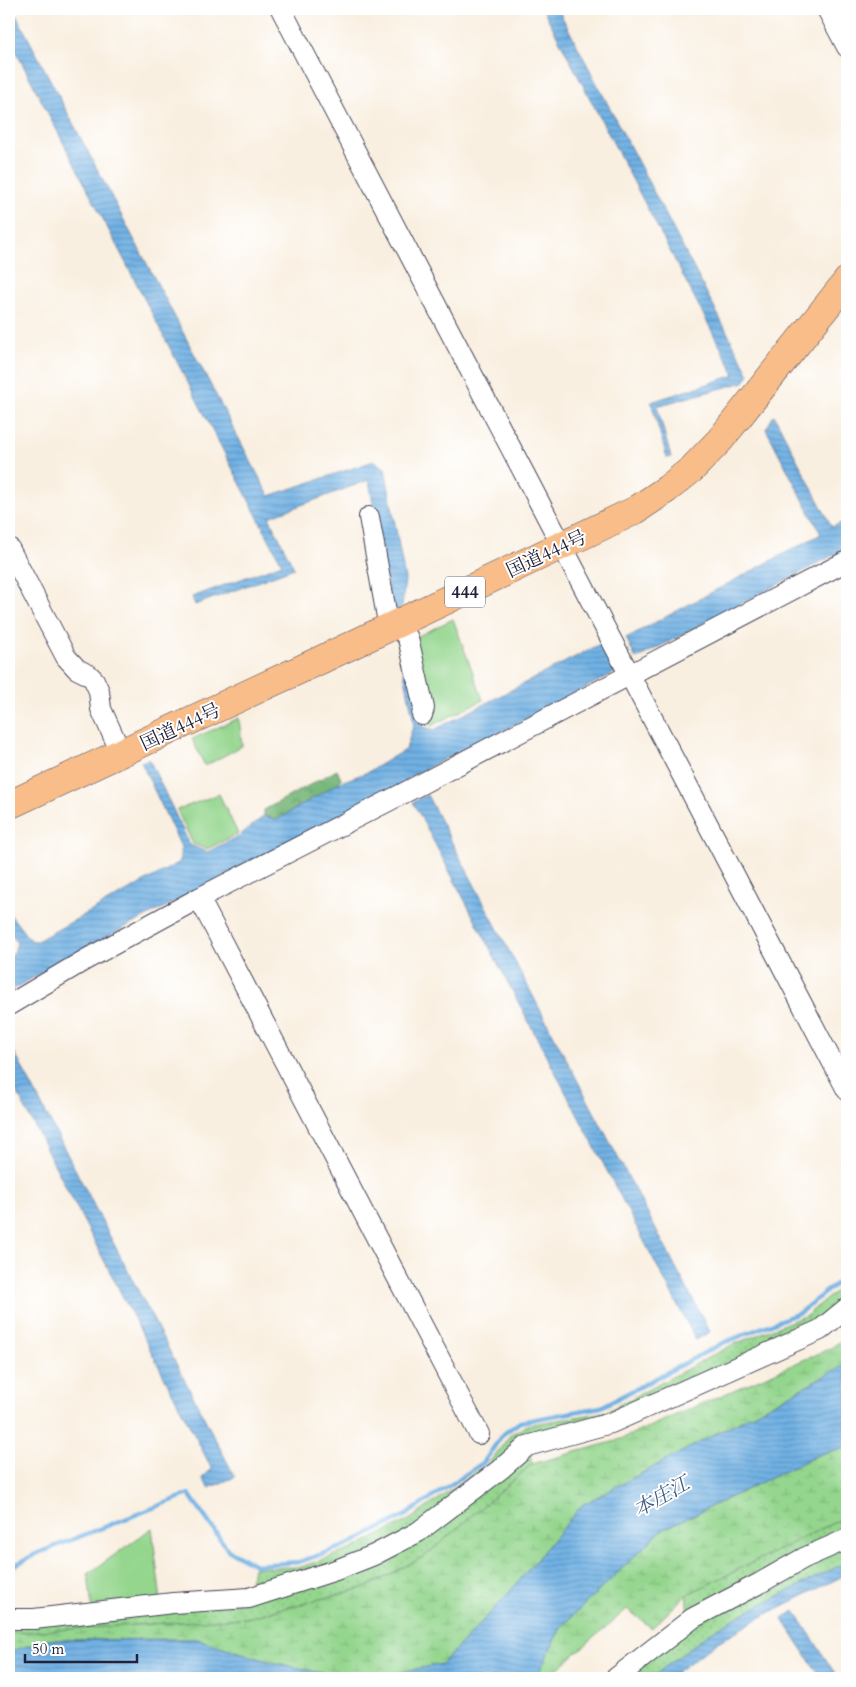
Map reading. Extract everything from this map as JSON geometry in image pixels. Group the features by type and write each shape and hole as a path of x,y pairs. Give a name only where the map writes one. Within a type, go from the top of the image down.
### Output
{"highway":[{"name":"国道444号","path":"9,805 636,510 692,469 720,440 847,281"}],"street":[{"path":"281,9 847,1090"},
{"path":"827,9 847,47"},
{"path":"369,518 387,617 408,638 424,708 422,715"},
{"path":"9,548 66,657 77,669 94,680 99,691 101,709 121,753"},
{"path":"9,1005 85,960 623,660 847,561"},
{"path":"198,898 480,1434"},
{"path":"9,1619 34,1619 173,1603 249,1598 366,1558 418,1532 502,1468 527,1446 611,1423 820,1330 847,1308"},
{"path":"616,1678 693,1618 804,1558 847,1539"}],"green space":[{"path":"453,619 483,700 431,726 412,639"},
{"path":"239,718 242,746 205,766 192,739"},
{"path":"337,770 341,779 338,783 277,820 264,816 264,810"},
{"path":"219,794 238,834 207,849 193,844 177,810"},
{"path":"847,1282 847,1302 813,1328 530,1449 532,1464 425,1556 367,1587 247,1618 9,1633 9,1623 246,1602 253,1568 301,1567 352,1549 409,1520 489,1463 511,1434 528,1425 606,1412 732,1345 807,1315"},
{"path":"847,1336 847,1364 582,1505 507,1595 442,1664 371,1678 343,1678 267,1661 197,1639 47,1640 9,1652 9,1633 247,1618 367,1587 425,1556 532,1464 616,1441 831,1348"},
{"path":"847,1447 847,1518 833,1523 686,1595 652,1628 627,1609 547,1678 536,1678 561,1627 662,1530 820,1454"},
{"path":"847,1518 847,1562 748,1611 711,1632 651,1678 606,1678 688,1613 686,1595 833,1523"},
{"path":"152,1528 161,1601 92,1609 88,1574"}],"water":[{"path":"543,9 558,9 749,374 744,382 657,406 671,457 667,458 651,402 735,375"},
{"path":"14,11 269,496 374,461 385,468 405,579 402,607 392,613 369,480 269,517 294,568 195,605 192,597 282,564 9,38 9,13"},
{"path":"774,415 832,527 847,520 847,548 636,659 626,638 821,534 766,429"},
{"path":"404,641 422,726 434,730 602,643 616,672 410,777 399,787 79,951 9,992 9,957 14,953 17,943 9,931 9,913 30,940 37,941 180,862 181,847 141,762 149,759 190,845 207,852 239,836 264,816 277,820 338,783 368,772 406,749 414,723 398,642"},
{"path":"427,795 710,1332 696,1340 413,802"},
{"path":"9,1042 235,1477 209,1488 202,1478 212,1469 9,1077"},
{"name":"本庄江","path":"847,1364 847,1447 820,1454 662,1530 561,1627 536,1678 371,1678 442,1664 507,1595 582,1505"},
{"path":"847,1562 847,1574 763,1616 716,1643 669,1678 651,1678 711,1632 748,1611"},
{"path":"795,1611 838,1678 821,1678 782,1618"},
{"path":"197,1639 267,1661 343,1678 9,1678 9,1652 47,1640"}],"waterway":[{"path":"9,1568 38,1553 189,1494 228,1550 255,1565 299,1562 350,1544 406,1515 484,1462 502,1435 520,1422 601,1407 723,1343 799,1313 847,1275"}]}
